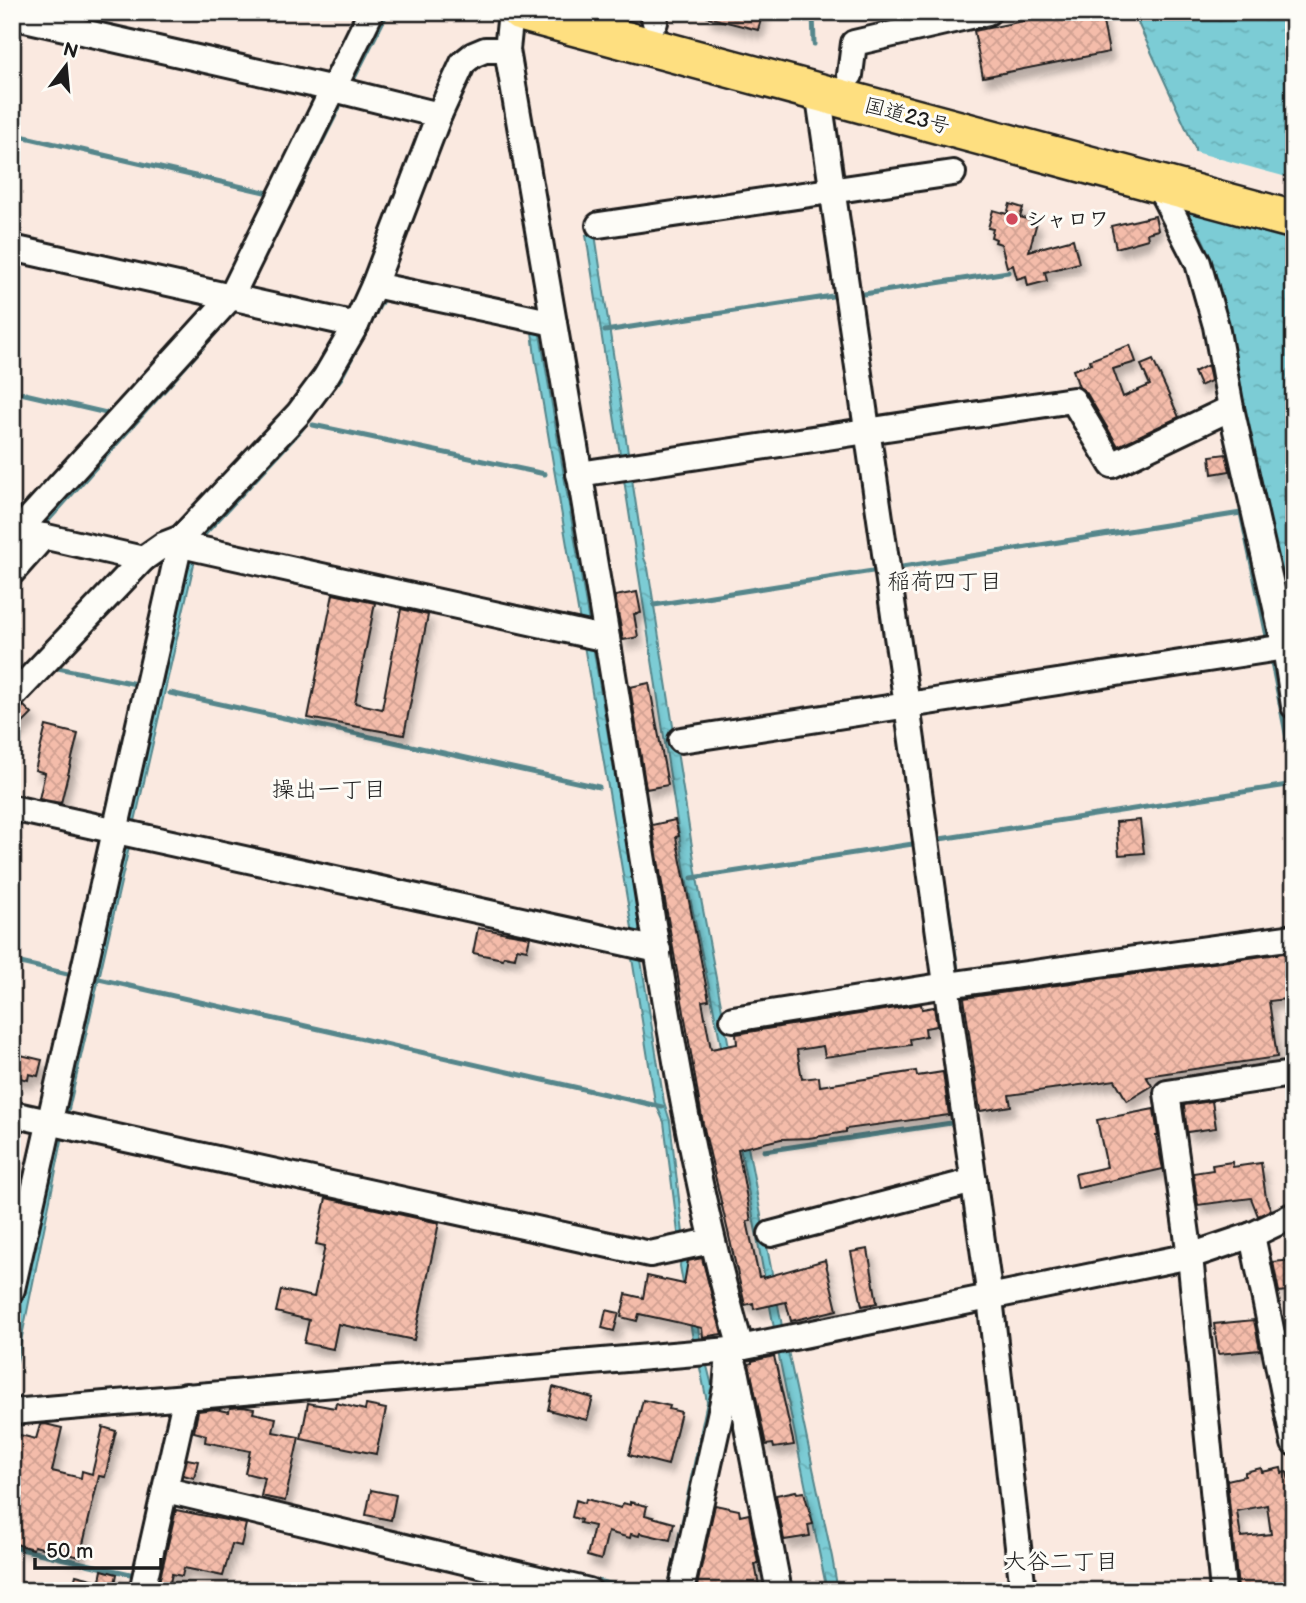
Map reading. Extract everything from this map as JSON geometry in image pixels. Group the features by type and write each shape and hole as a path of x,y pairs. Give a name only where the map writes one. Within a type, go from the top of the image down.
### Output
{"highway":[{"name":"国道23号","path":"520,12 834,83 1168,178 1294,220"},
{"name":"国道23号","path":"618,12 654,17 834,83"},
{"name":"国道23号","path":"1168,178 1294,196"}],"street":[{"path":"12,572 28,532 237,298 340,91 371,12"},
{"path":"511,12 507,50 540,320 579,474 592,635 643,947 683,1109 692,1246 735,1349 737,1375 779,1591"},
{"path":"988,12 854,43 834,83 832,191 990,1298 1023,1591"},
{"path":"12,16 439,116"},
{"path":"12,1289 57,1124 188,544 299,413 325,378 356,325 463,62 485,50 507,50"},
{"path":"599,225 953,173"},
{"path":"1168,178 1198,263 1216,326 1231,408 1285,647 1294,706"},
{"path":"12,248 356,325"},
{"path":"374,285 540,320"},
{"path":"579,474 1073,400 1112,465 1231,408"},
{"path":"28,532 143,559"},
{"path":"12,697 143,559 163,545 188,544 592,635"},
{"path":"681,740 1285,647"},
{"path":"12,808 643,947"},
{"path":"733,1019 947,985 1294,937"},
{"path":"1223,1591 1189,1256 1167,1093 1284,1074"},
{"path":"12,1114 650,1254 692,1246"},
{"path":"771,1234 974,1181"},
{"path":"12,1412 735,1349 1189,1256 1252,1235 1294,1215"},
{"path":"1252,1235 1294,1443"},
{"path":"681,1591 735,1349"},
{"path":"142,1591 186,1396"},
{"path":"166,1490 589,1591"}],"water":[{"path":"380,12 389,12 234,314 12,563 12,552 228,311"},
{"path":"1133,12 1294,12 1294,655 1288,611 1218,285 1205,245 1183,209 1194,168 1195,148"},
{"path":"595,234 644,558 648,568 697,878 782,1326 774,1328 718,1030 686,879 586,235"},
{"path":"377,296 384,300 342,379 301,432 199,542 64,1131 12,1375 12,1319 189,540"},
{"path":"535,305 641,929 640,954 664,1102 670,1121 686,1259 701,1345 694,1345 680,1266 664,1122 655,1102 631,952 632,928 535,357 529,306"},
{"path":"788,1351 838,1591 827,1591 778,1352"},
{"path":"706,1362 715,1398 675,1591 667,1591 707,1402 699,1363"}],"pier":[{"path":"1192,151 1294,179 1294,237 1180,206 1191,168"}],"building":[{"path":"707,12 763,12 758,30 707,17"},
{"path":"1048,12 1101,12 1109,52 983,77 974,31 1048,16"},
{"path":"1010,204 1023,208 1020,217 1037,222 1029,251 1073,239 1079,263 1045,272 1047,281 1028,286 1026,276 1017,279 1013,265 1007,267 1001,244 991,237 993,229 988,228 993,210 1007,214"},
{"path":"1155,216 1158,230 1147,233 1148,239 1116,248 1111,226"},
{"path":"1130,345 1136,362 1113,369 1123,397 1150,385 1141,365 1153,360 1179,417 1118,446 1086,392 1079,387 1073,370 1091,364 1090,360"},
{"path":"1208,365 1211,381 1200,386 1194,372"},
{"path":"1226,454 1230,471 1212,474 1210,456"},
{"path":"637,592 641,613 634,614 638,637 623,640 615,596"},
{"path":"333,594 375,603 355,703 382,709 401,609 428,615 404,735 308,718"},
{"path":"649,683 668,785 646,789 630,687"},
{"path":"24,706 32,714 12,734 12,716"},
{"path":"46,726 78,734 61,803 39,799 45,773 35,770"},
{"path":"675,820 679,836 676,837 709,1000 702,1001 711,1049 737,1044 736,1034 921,1004 922,1009 934,1007 937,1026 925,1028 926,1036 910,1039 911,1045 825,1057 823,1046 797,1050 802,1079 819,1077 820,1086 916,1071 917,1076 943,1072 949,1115 846,1129 846,1132 809,1138 781,1139 738,1149 751,1221 747,1221 759,1277 825,1260 837,1310 791,1321 786,1302 754,1309 753,1303 745,1305 703,1124 652,825"},
{"path":"1140,820 1144,853 1119,855 1116,822"},
{"path":"478,928 530,937 527,950 517,948 515,958 504,956 503,959 473,953"},
{"path":"1291,952 1294,998 1269,1001 1277,1057 1146,1076 1152,1086 1127,1101 1115,1080 1009,1095 1011,1106 980,1111 964,998"},
{"path":"12,1053 42,1060 38,1076 29,1074 28,1080 12,1076"},
{"path":"1212,1101 1216,1128 1187,1132 1184,1105"},
{"path":"1154,1109 1163,1169 1078,1188 1075,1174 1107,1167 1097,1120"},
{"path":"1232,1162 1233,1167 1261,1163 1266,1198 1271,1210 1258,1216 1251,1198 1198,1205 1193,1173 1213,1170 1212,1165"},
{"path":"326,1198 439,1223 414,1340 338,1324 333,1349 304,1343 309,1320 276,1312 281,1290 314,1297 325,1246 316,1244"},
{"path":"868,1249 877,1303 862,1306 851,1252"},
{"path":"702,1258 722,1334 703,1337 702,1328 639,1314 637,1321 621,1317 626,1294 643,1298 647,1276 684,1284 688,1261"},
{"path":"1294,1260 1294,1290 1279,1292 1273,1262"},
{"path":"606,1310 619,1313 614,1331 602,1328"},
{"path":"1254,1320 1260,1350 1218,1354 1214,1324"},
{"path":"774,1356 794,1445 774,1448 773,1444 766,1445 749,1364"},
{"path":"553,1387 593,1398 587,1420 548,1410"},
{"path":"643,1400 670,1406 669,1409 681,1412 668,1465 629,1455"},
{"path":"308,1403 335,1408 336,1403 365,1410 366,1405 386,1409 376,1454 301,1439"},
{"path":"230,1408 254,1409 253,1413 276,1418 273,1432 299,1437 285,1501 261,1496 265,1478 245,1473 250,1451 205,1442 206,1435 194,1432 198,1411 215,1409 229,1412"},
{"path":"40,1425 62,1428 52,1471 81,1478 82,1471 92,1474 103,1427 116,1431 105,1477 99,1476 80,1557 12,1543 12,1433 36,1439"},
{"path":"187,1459 198,1461 194,1478 183,1475"},
{"path":"1261,1468 1262,1472 1281,1468 1282,1473 1287,1472 1293,1499 1294,1589 1238,1588 1227,1480 1245,1476 1245,1472","holes":["1267,1505 1271,1534 1241,1537 1237,1511"]},
{"path":"371,1490 396,1495 391,1520 366,1515"},
{"path":"804,1492 813,1524 808,1525 810,1536 784,1540 776,1495"},
{"path":"586,1499 621,1508 623,1503 630,1505 630,1502 647,1506 645,1515 674,1523 670,1540 640,1533 639,1536 631,1534 630,1538 608,1532 601,1560 587,1556 594,1526 580,1523 581,1520 572,1517 576,1500 585,1503"},
{"path":"715,1505 739,1510 740,1516 749,1514 760,1591 701,1591 702,1587 697,1586"},
{"path":"176,1510 246,1524 241,1546 232,1544 223,1576 184,1568 182,1576 172,1574 168,1591 157,1591"},
{"path":"102,1570 117,1574 115,1584 120,1586 120,1591 72,1591 76,1575 100,1581"}],"waterway":[{"path":"813,12 814,44"},
{"path":"12,134 273,194"},
{"path":"864,294 1008,272"},
{"path":"605,331 839,295"},
{"path":"12,391 115,415"},
{"path":"313,425 545,474"},
{"path":"902,567 1241,513 1268,641"},
{"path":"654,605 879,570"},
{"path":"1271,657 1294,774"},
{"path":"58,668 136,684"},
{"path":"170,693 599,787"},
{"path":"940,839 1294,784"},
{"path":"692,878 919,843"},
{"path":"946,893 957,970"},
{"path":"12,961 72,975"},
{"path":"99,979 662,1107"},
{"path":"764,1151 958,1122"},
{"path":"12,1547 139,1576"},
{"path":"588,1579 640,1591"}],"place":[{"name":"シャロワ","path":"1012,219"}],"district":[{"name":"稲荷四丁目","path":"945,582"},
{"name":"操出一丁目","path":"329,790"},
{"name":"大谷二丁目","path":"1061,1562"}]}
